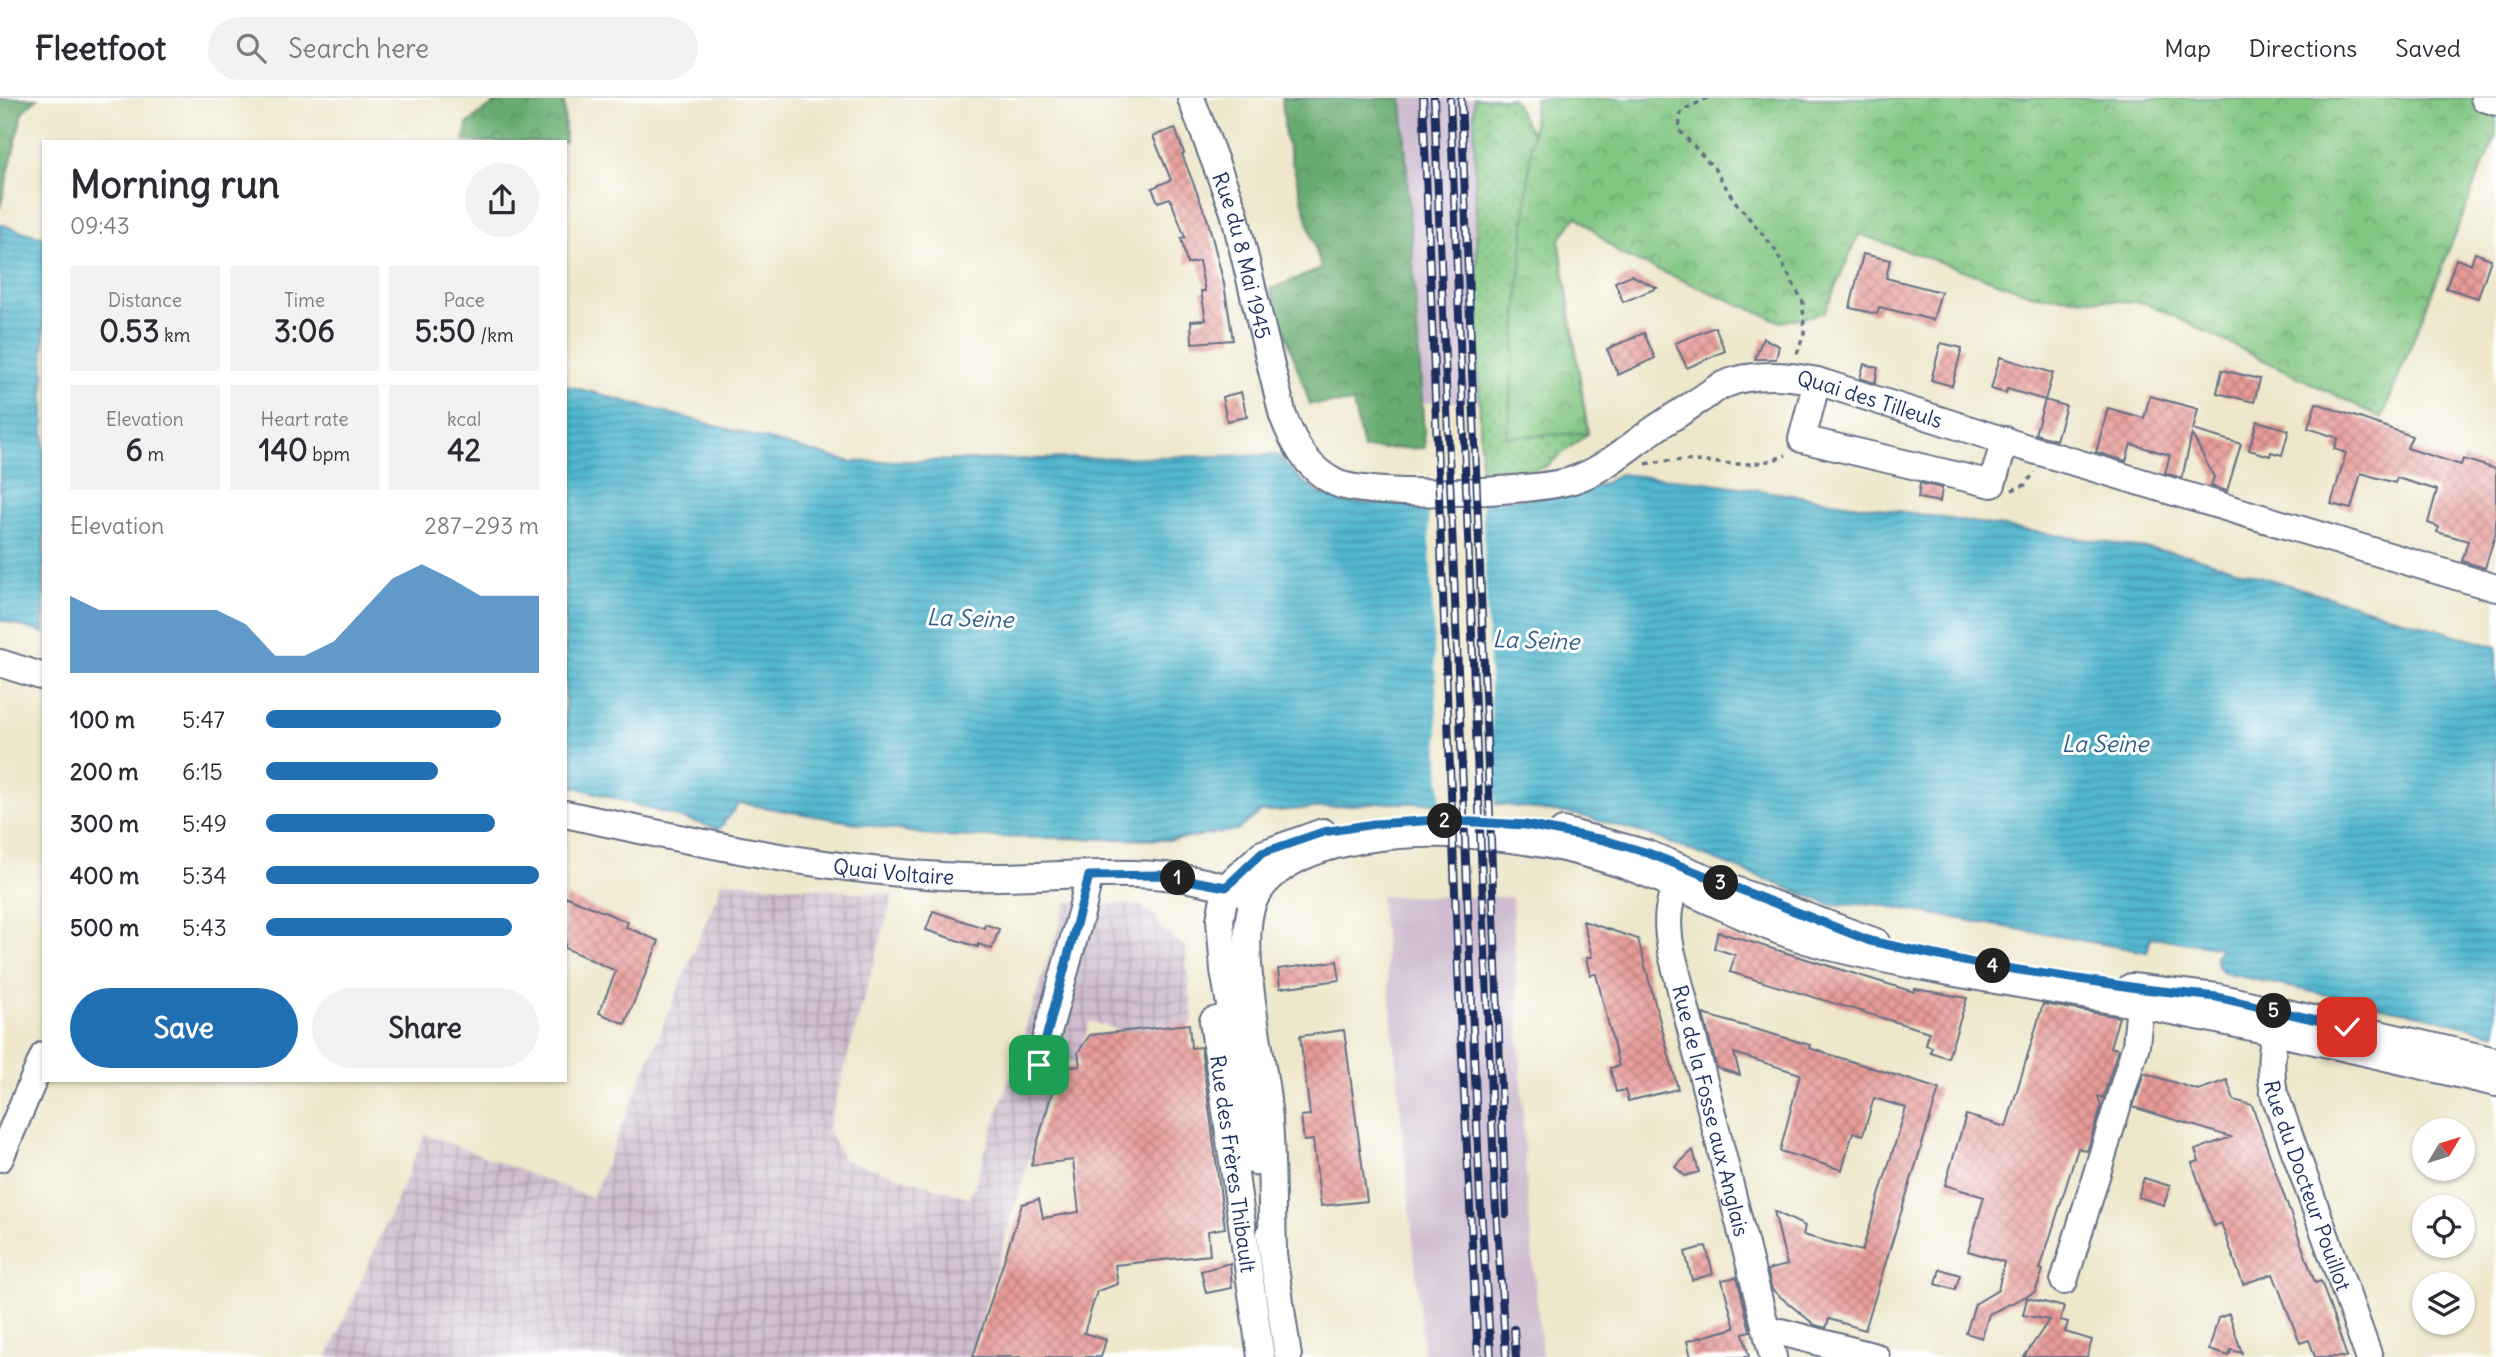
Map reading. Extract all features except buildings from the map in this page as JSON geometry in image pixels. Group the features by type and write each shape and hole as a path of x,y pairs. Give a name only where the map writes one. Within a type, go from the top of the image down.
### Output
{"street":[{"name":"Rue du 8 Mai 1945","path":"1191,98 1234,212 1283,416"},
{"path":"2484,98 2496,102"},
{"name":"Quai des Tilleuls","path":"1283,416 1304,459 1336,483 1367,490 1392,491 1454,492 1528,488 1573,481 1606,466 1651,432 1723,385 1753,377 1790,375 2496,588"},
{"path":"1817,381 1802,439 1992,484 2005,440"},
{"path":"0,663 42,676"},
{"name":"Quai Voltaire","path":"567,814 748,853 865,869 962,877 1160,875 1226,887 1255,898"},
{"path":"1226,887 1262,853 1323,832 1374,824 1438,820 1526,825 1604,840 1679,877 1742,915 1827,947 1914,965 2142,997 2217,997 2277,1022 2496,1083"},
{"path":"1255,898 1274,874 1310,853 1365,840 1442,835 1492,836 1535,842 1679,877"},
{"path":"1039,1065 1089,876"},
{"name":"Rue de la Fosse aux Anglais","path":"1679,877 1667,917 1671,950 1770,1346"},
{"name":"Rue des Frères Thibault","path":"1226,887 1220,920 1243,1014 1288,1357"},
{"name":"Rue des Frères Thibault","path":"1243,1014 1248,921 1255,898"},
{"path":"2064,1281 2136,1045 2142,997"},
{"name":"Rue des Frères Thibault","path":"1243,1014 1213,1021 1261,1357"},
{"path":"2277,1022 2496,1061"},
{"name":"Rue du Docteur Pouillot","path":"2277,1022 2270,1076 2274,1093 2369,1357"},
{"path":"0,1158 42,1060"},
{"path":"1257,1325 1283,1320"},
{"path":"1770,1346 1781,1332 1876,1357"}],"path":[{"path":"1709,98 1681,111 1679,130 1714,168 1734,200 1774,248 1803,302 1804,334 1790,375"},
{"path":"1636,467 1666,459 1698,459 1726,464 1768,463 1790,453 1802,439"}],"shaded area":[{"path":"1402,98 1474,98 1480,401 1423,403"},
{"path":"723,881 893,895 827,1130 844,1160 970,1198 1067,902 1141,906 1155,916 1162,930 1185,946 1193,1024 1122,1031 1090,1021 1077,1062 1066,1063 1055,1071 970,1357 328,1357 425,1134 592,1198"},
{"path":"1380,896 1512,897 1527,1193 1542,1357 1424,1357"}],"green space":[{"path":"0,98 37,98 23,111 0,208"},
{"path":"501,98 564,98 565,140 464,140 467,124"},
{"path":"1282,98 1402,98 1425,448 1363,449 1353,403 1310,404 1270,289 1321,269 1285,136"},
{"path":"1474,98 1512,98 1577,216 1559,240 1588,433 1545,467 1481,480"},
{"path":"1535,98 2496,98 2496,136 2382,418 2147,303 2034,295 1859,234 1824,313 1781,322 1620,254 1577,216 1559,240 1588,433 1507,437"}],"water":[{"path":"0,224 42,237 42,632 0,620"},
{"name":"La Seine","path":"567,386 851,462 1277,455 1301,480 1321,494 1346,502 1376,504 1558,497 1584,491 1620,474 1706,482 2189,555 2496,647 2496,1034 2444,1020 2224,973 2217,965 2215,956 2221,948 2151,937 2147,952 1870,903 1835,906 1650,835 1579,815 1489,803 1379,803 1261,812 1237,830 1173,840 934,836 739,803 719,829 567,785"}],"pier":[{"path":"1482,497 1495,808 1441,805 1428,499"}],"railway":[{"path":"1423,98 1460,1016 1478,1357"},
{"path":"1434,98 1480,1196 1491,1357"},
{"path":"1450,98 1495,1194 1506,1357"},
{"path":"1461,98 1506,1214"},
{"path":"1514,1329 1516,1357"}],"route":[{"path":"1039,1065 1089,876 1160,875 1226,887 1262,853 1323,832 1374,824 1438,820 1526,825 1604,840 1648,853 1740,892 1870,941 1973,963 2144,989 2217,997 2347,1027"}]}
